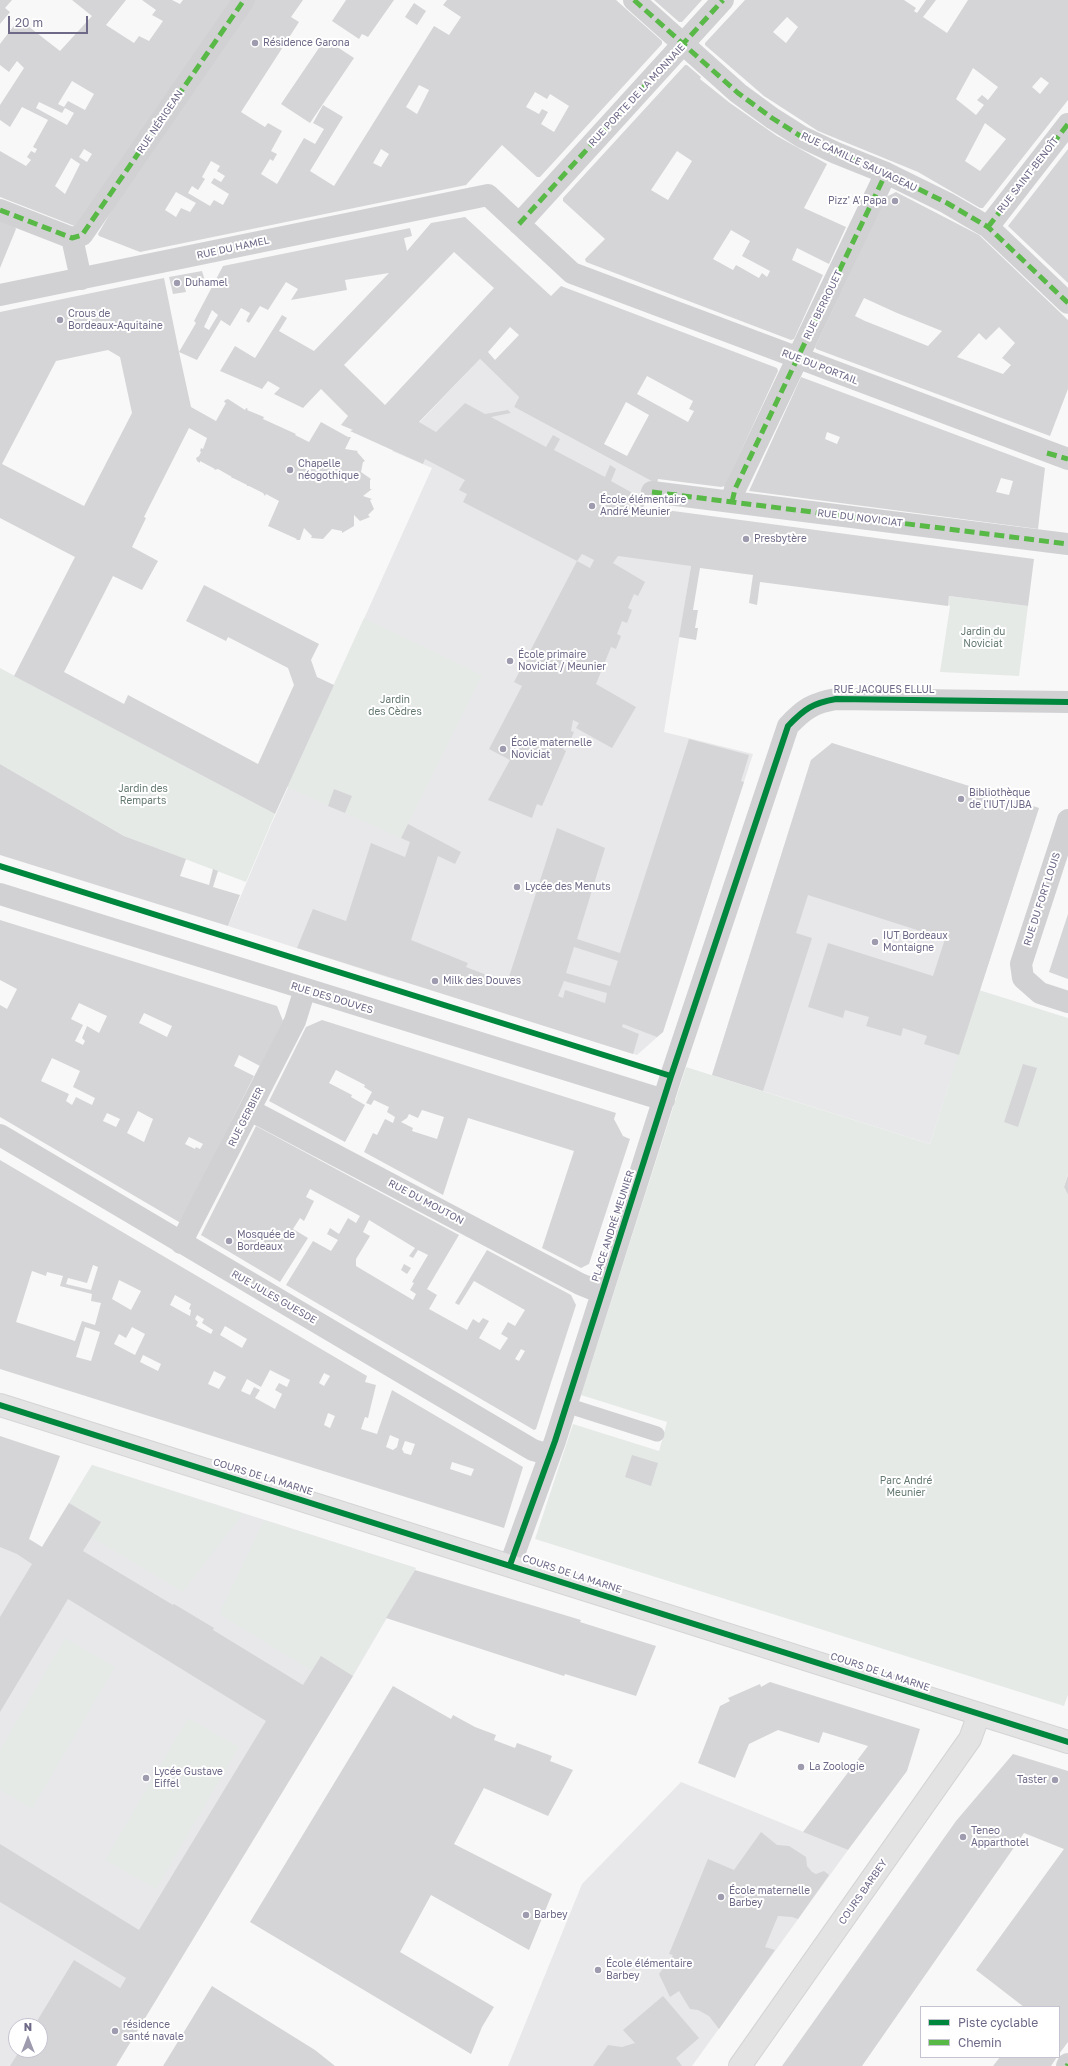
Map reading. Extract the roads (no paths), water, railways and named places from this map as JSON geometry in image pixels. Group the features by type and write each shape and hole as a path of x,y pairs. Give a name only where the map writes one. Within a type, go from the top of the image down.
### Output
{"main road":[{"name":"COURS DE LA MARNE","path":"0,1405 979,1714 1067,1739"},
{"name":"COURS BARBEY","path":"740,2066 970,1739 979,1714"}],"street":[{"name":"RUE NÉRIGEAN","path":"72,238 82,236 244,0"},
{"name":"RUE CAMILLE SAUVAGEAU","path":"634,0 738,93 772,118 802,137 836,153 886,173 947,203 988,227 1068,303"},
{"name":"RUE PORTE DE LA MONNAIE","path":"519,224 723,0"},
{"name":"RUE SAINT-BENOÎT","path":"988,227 1068,124"},
{"name":"RUE BERROUET","path":"732,502 735,489 886,173"},
{"name":"RUE DU HAMEL","path":"0,295 488,195 519,224"},
{"path":"0,210 72,238 81,279"},
{"name":"RUE DU PORTAIL","path":"519,224 572,273 1068,459"},
{"name":"RUE DU NOVICIAT","path":"652,492 1068,544"},
{"name":"RUE JACQUES ELLUL","path":"732,892 788,726 804,710 820,702 836,699 1068,702"},
{"name":"RUE DU FORT LOUIS","path":"1068,820 1021,964 1022,978 1040,994 1068,1002"},
{"name":"PLACE ANDRÉ MEUNIER","path":"510,1565 550,1455 732,892"},
{"name":"RUE DES DOUVES","path":"0,894 664,1100"},
{"name":"RUE GERBIER","path":"181,1242 295,1021 305,989"},
{"name":"RUE DU MOUTON","path":"250,1110 580,1284 602,1292"},
{"name":"RUE JULES GUESDE","path":"0,1135 533,1450 550,1455"}],"lane":[{"path":"566,1405 657,1434"}],"place":[{"name":"Résidence Garona","path":"255,43"},
{"name":"Pizz' A' Papa","path":"895,201"},
{"name":"Duhamel","path":"177,283"},
{"name":"Crous de Bordeaux-Aquitaine","path":"60,320"},
{"name":"Chapelle néogothique","path":"290,470"},
{"name":"École élémentaire André Meunier","path":"592,506"},
{"name":"Presbytère","path":"746,539"},
{"name":"École primaire Noviciat / Meunier","path":"510,661"},
{"name":"École maternelle Noviciat","path":"503,749"},
{"name":"Bibliothèque de l'IUT/IJBA","path":"961,799"},
{"name":"Lycée des Menuts","path":"517,887"},
{"name":"IUT Bordeaux Montaigne","path":"875,942"},
{"name":"Milk des Douves","path":"435,981"},
{"name":"Mosquée de Bordeaux","path":"229,1241"},
{"name":"La Zoologie","path":"801,1767"},
{"name":"Lycée Gustave Eiffel","path":"146,1778"},
{"name":"Taster","path":"1055,1780"},
{"name":"Teneo Apparthotel","path":"963,1837"},
{"name":"École maternelle Barbey","path":"721,1897"},
{"name":"Barbey","path":"526,1915"},
{"name":"École élémentaire Barbey","path":"598,1970"},
{"name":"résidence santé navale","path":"115,2031"}],"park label":[{"name":"Jardin du Noviciat","path":"983,638"},
{"name":"Jardin des Cèdres","path":"395,706"},
{"name":"Jardin des Remparts","path":"143,794"},
{"name":"Parc André Meunier","path":"906,1486"}]}
